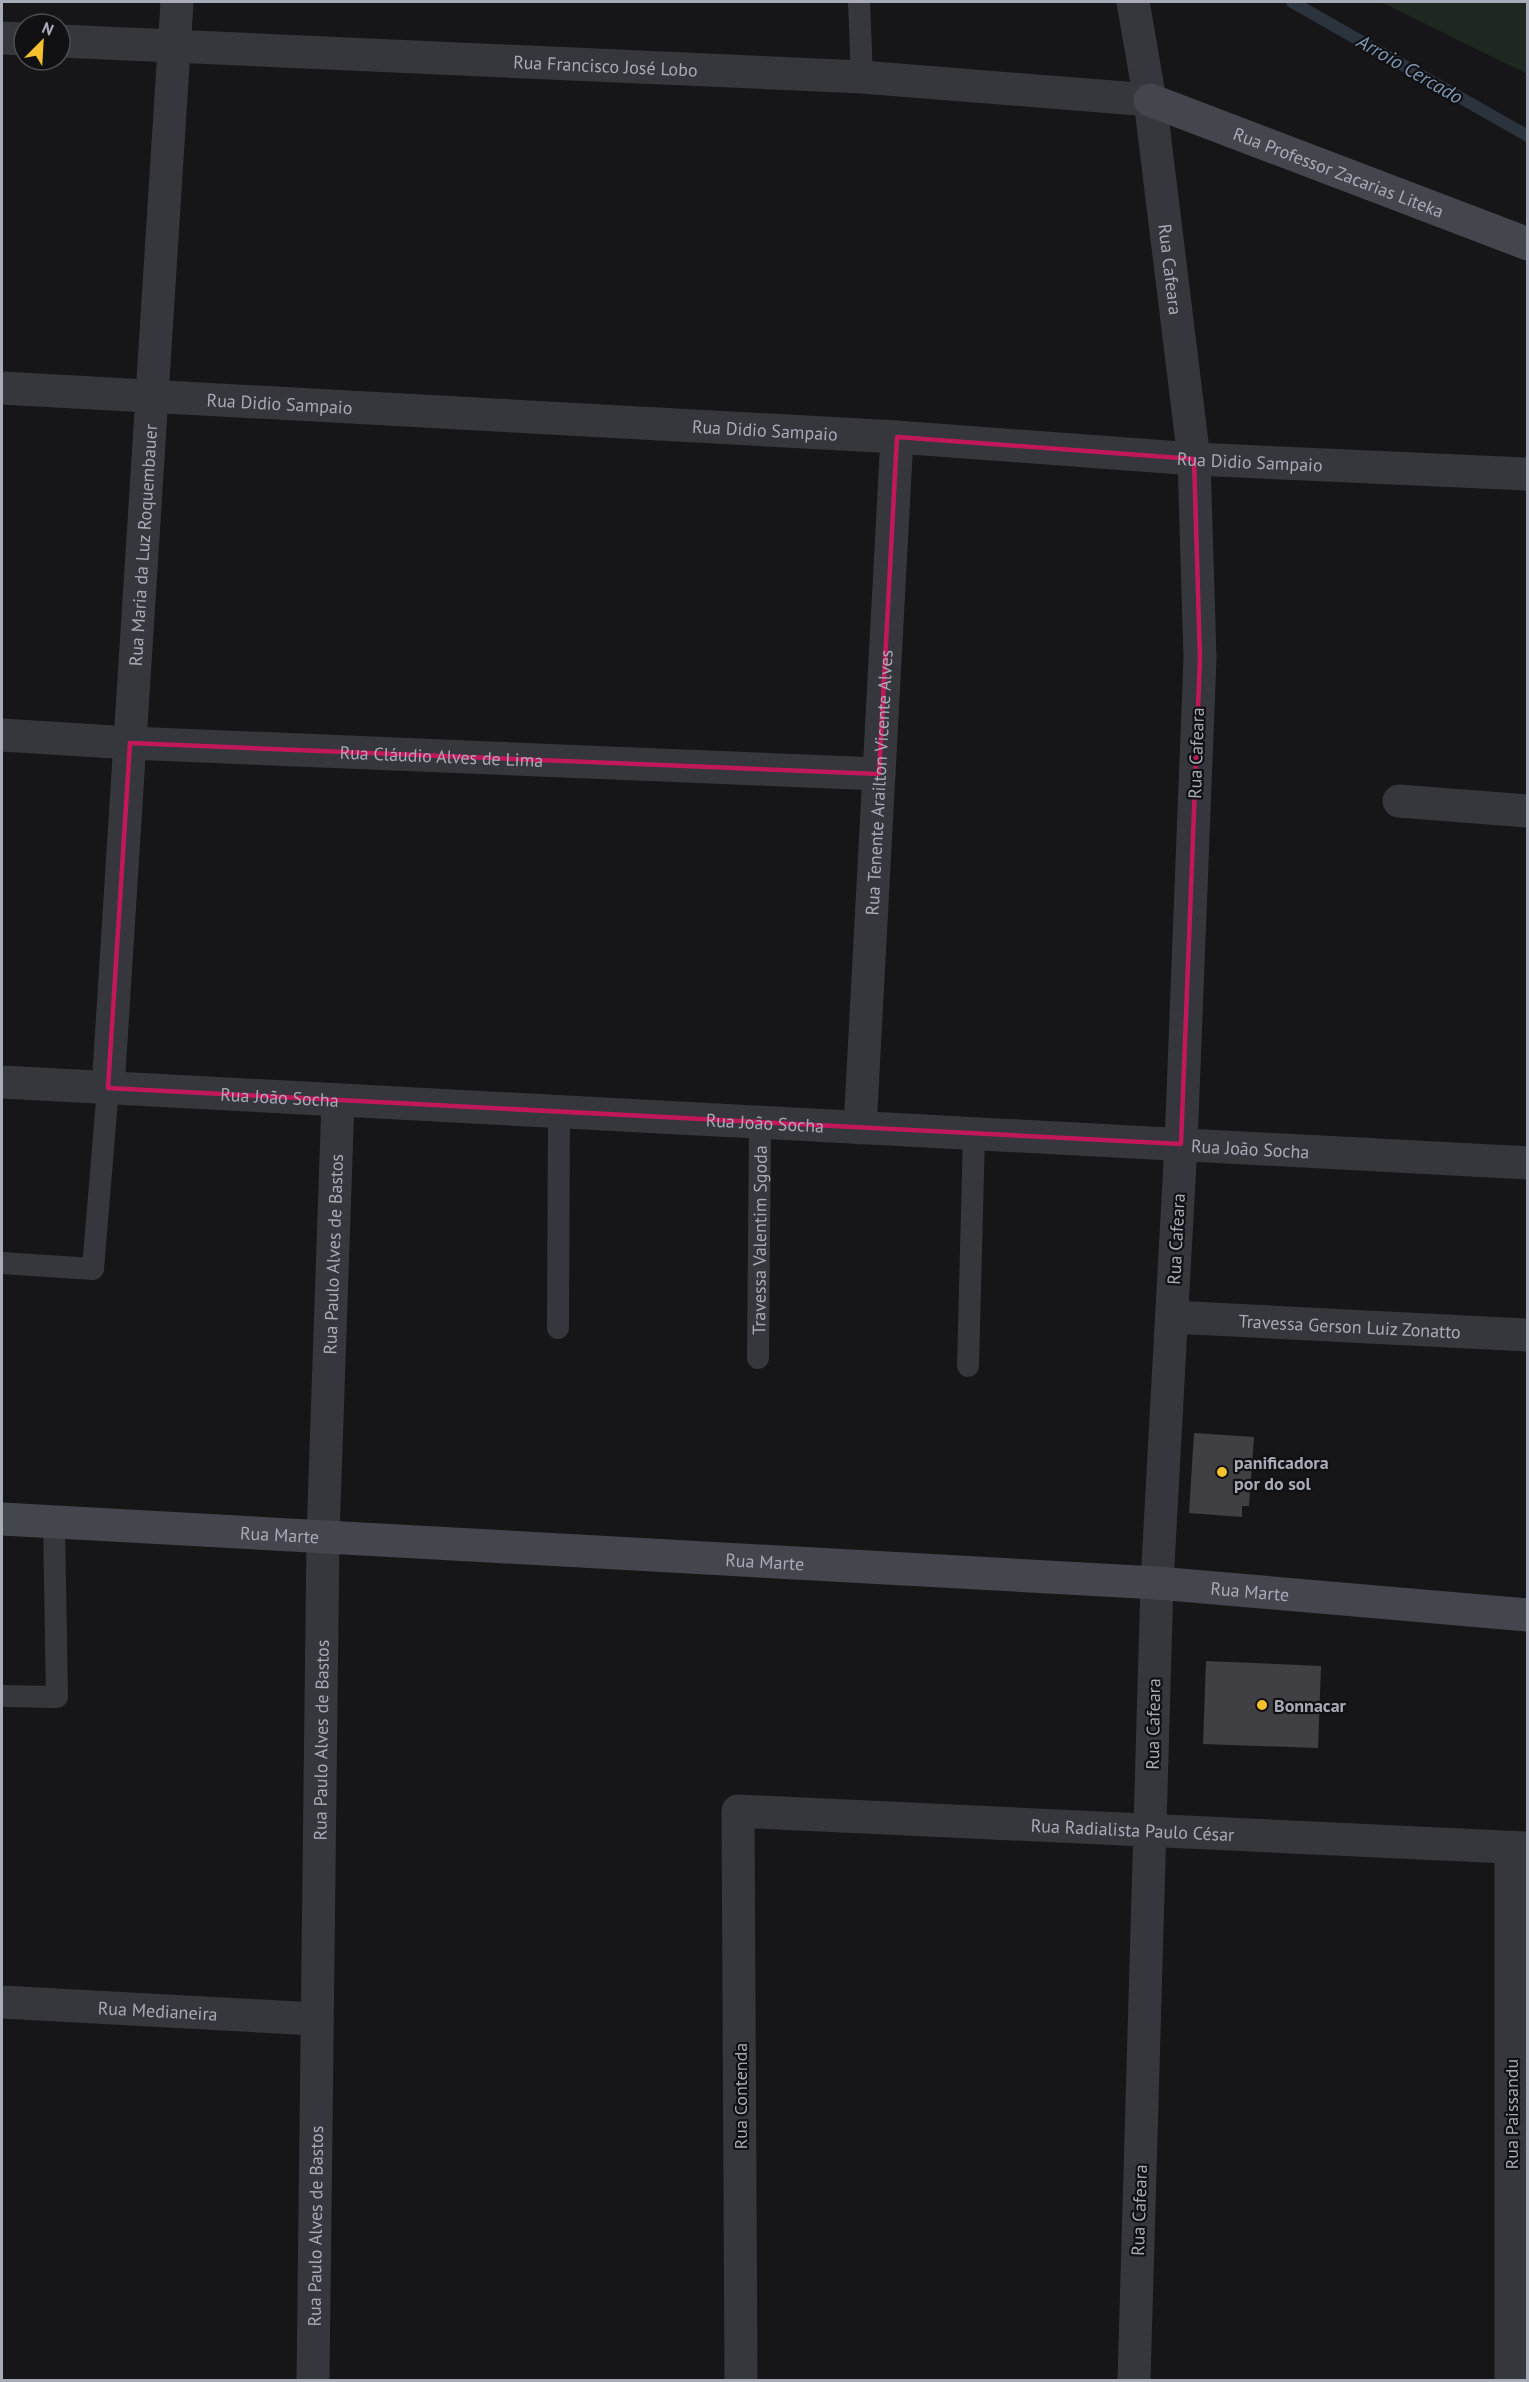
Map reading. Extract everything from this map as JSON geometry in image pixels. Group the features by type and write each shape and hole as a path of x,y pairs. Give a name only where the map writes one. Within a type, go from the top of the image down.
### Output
{"street":[{"name":"Rua Maria da Luz Roquembauer","path":"108,1088 177,2"},
{"name":"Rua Cafeara","path":"1133,2 1150,100 1194,459 1200,658 1181,1144 1157,1583 1134,2380"},
{"name":"Rua Francisco José Lobo","path":"72,42 862,77 1150,100"},
{"name":"Rua Professor Zacarias Liteka","path":"1150,100 1527,244"},
{"name":"Rua Didio Sampaio","path":"2,388 897,437 1194,459 1527,474"},
{"name":"Rua Tenente Arailton Vicente Alves","path":"860,1128 897,437"},
{"name":"Rua Cláudio Alves de Lima","path":"2,735 130,743 879,774"},
{"path":"1399,801 1527,811"},
{"name":"Rua João Socha","path":"2,1082 1527,1163"},
{"name":"Rua Paulo Alves de Bastos","path":"313,2380 315,2019 323,1536 338,1100"},
{"name":"Travessa Gerson Luiz Zonatto","path":"1172,1317 1527,1335"},
{"name":"Rua Marte","path":"2,1519 1157,1583 1527,1615"},
{"name":"Rua Radialista Paulo César","path":"738,1810 1519,1848"},
{"name":"Rua Contenda","path":"738,1810 741,2380"},
{"name":"Rua Paissandu","path":"1511,2380 1519,1848"},
{"name":"Rua Medianeira","path":"2,2002 315,2019"}],"lane":[{"path":"859,2 862,77"},
{"path":"2,1263 93,1269 108,1088"},
{"path":"558,1328 559,1112"},
{"name":"Travessa Valentim Sgoda","path":"758,1358 760,1123"},
{"path":"968,1366 974,1134"},
{"path":"2,1696 57,1697 54,1523"}],"highlighted area":[{"path":"897,437 1194,459 1200,658 1181,1144 108,1088 130,743 879,774"}],"shaded area":[{"path":"1381,2 1527,2 1527,74"}],"building":[{"name":"panificadora por do sol","path":"1194,1433 1254,1437 1249,1506 1242,1506 1242,1517 1189,1513"},
{"name":"Bonnacar","path":"1206,1661 1321,1666 1318,1748 1203,1744"}],"waterway":[{"name":"Arroio Cercado","path":"1292,2 1528,136"}],"place":[{"name":"panificadora por do sol","path":"1222,1472"},
{"name":"Bonnacar","path":"1262,1705"}]}
